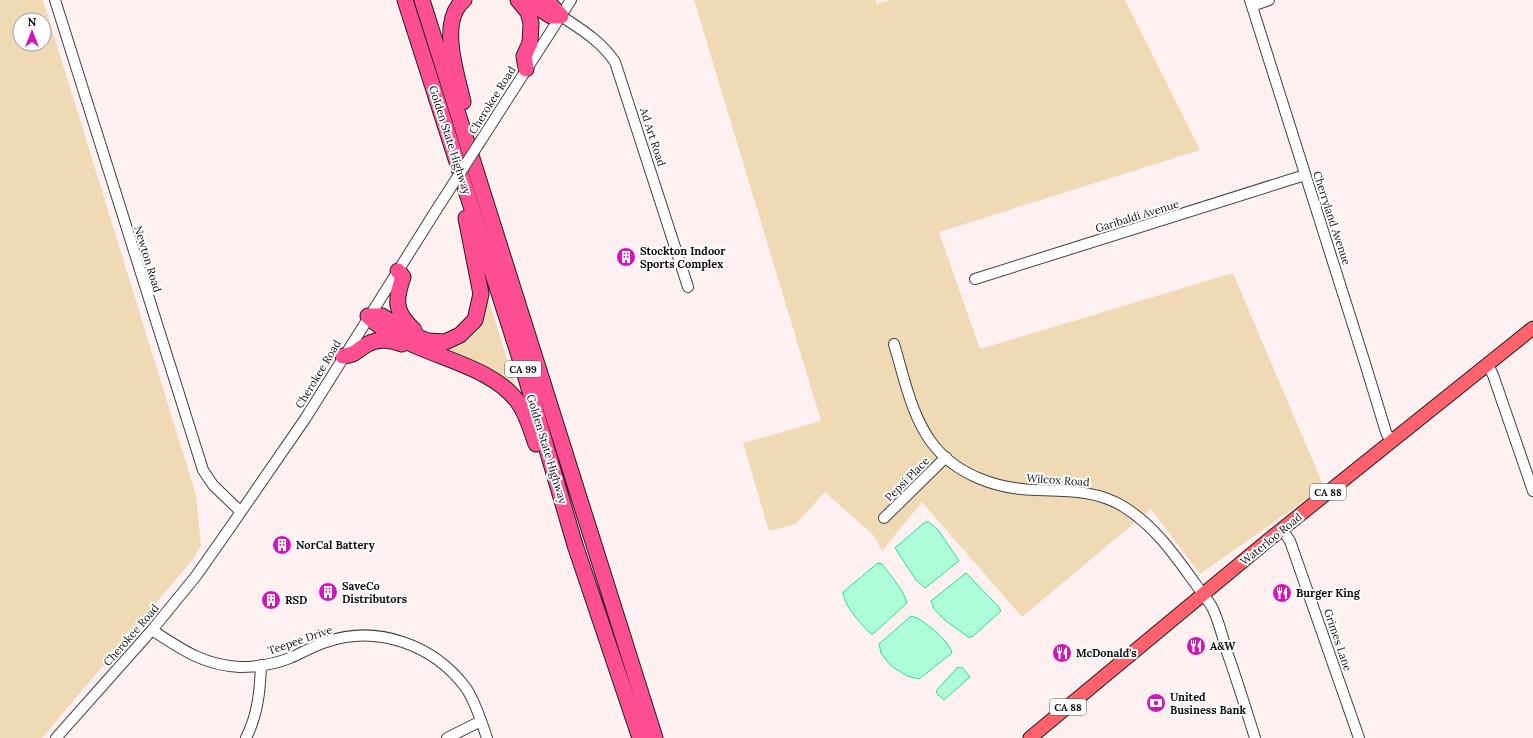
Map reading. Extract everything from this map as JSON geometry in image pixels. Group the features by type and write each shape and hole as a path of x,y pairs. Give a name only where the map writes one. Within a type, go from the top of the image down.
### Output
{"highway":[{"name":"Golden State Highway","path":"405,0 524,371 575,545 640,738"},
{"name":"Golden State Highway","path":"422,0 655,734"},
{"path":"464,0 454,12 450,36 467,122 466,138"},
{"path":"518,0 528,12 532,28 530,43 524,56 526,69"},
{"path":"526,0 551,16 562,16"},
{"path":"546,0 562,16"},
{"path":"343,356 354,355 368,343 380,340 393,340 406,345 415,341 445,342 460,335 475,320 480,305 481,294 461,197 460,174"},
{"path":"398,271 403,277 397,293 397,306 405,322 414,331 415,341"},
{"path":"368,316 382,316 415,341 489,376 506,389 522,408 547,475 557,482"}],"main road":[{"name":"Waterloo Road","path":"1030,738 1282,529 1533,328"}],"street":[{"name":"Newton Road","path":"55,0 202,470 213,485 241,512"},
{"name":"Cherokee Road","path":"56,738 152,630 196,576 241,512 305,419 368,316 571,0"},
{"path":"1251,3 1269,0"},
{"name":"Cherryland Avenue","path":"1251,3 1386,432 1391,442"},
{"name":"Ad Art Road","path":"562,16 594,38 606,49 615,62 688,288"},
{"name":"Garibaldi Avenue","path":"975,279 1306,175"},
{"name":"Wilcox Road","path":"894,344 913,407 932,443 946,457 963,469 996,485 1020,489 1082,492 1108,499 1123,507 1150,528 1178,560 1213,608 1255,738"},
{"path":"1488,365 1493,375 1533,491"},
{"name":"Pepsi Place","path":"884,518 946,457"},
{"name":"Grimes Lane","path":"1282,529 1290,541 1359,738"},
{"name":"Teepee Drive","path":"152,630 189,654 211,663 242,667 284,660 327,641 348,637 366,636 398,640 417,647 445,666 466,689 476,707 487,738"},
{"path":"246,738 256,714 259,697 261,665"},
{"path":"447,738 481,721"}],"shaded area":[{"path":"0,0 43,0 47,12 12,12 12,52 52,52 52,29 196,495 201,546 194,558 42,738 0,738"},
{"path":"694,0 876,0 877,4 890,0 1125,0 1200,150 939,232 980,349 1233,273 1324,487 1200,574 1151,509 1022,617 922,502 882,551 873,535 825,492 796,524 769,531 743,443 821,421"},
{"path":"486,301 489,301 516,388 513,388 444,351 444,348 462,343 475,334 483,320"},
{"path":"925,522 929,522 939,531 959,561 925,588 916,580 895,548"},
{"path":"878,563 882,564 896,583 903,593 907,603 873,634 871,634 849,608 843,592"},
{"path":"966,573 1001,611 972,637 968,637 946,621 934,609 931,601"},
{"path":"911,616 922,621 935,631 950,648 952,653 919,679 907,676 891,666 881,653 879,644"},
{"path":"962,667 970,677 944,700 936,691 957,668"}],"place":[{"name":"Stockton Indoor Sports Complex","path":"626,257"},
{"name":"NorCal Battery","path":"282,545"},
{"name":"SaveCo Distributors","path":"328,592"},
{"name":"Burger King","path":"1282,593"},
{"name":"RSD","path":"271,600"},
{"name":"A&W","path":"1196,646"},
{"name":"McDonald's","path":"1062,653"},
{"name":"United Business Bank","path":"1156,703"}]}
